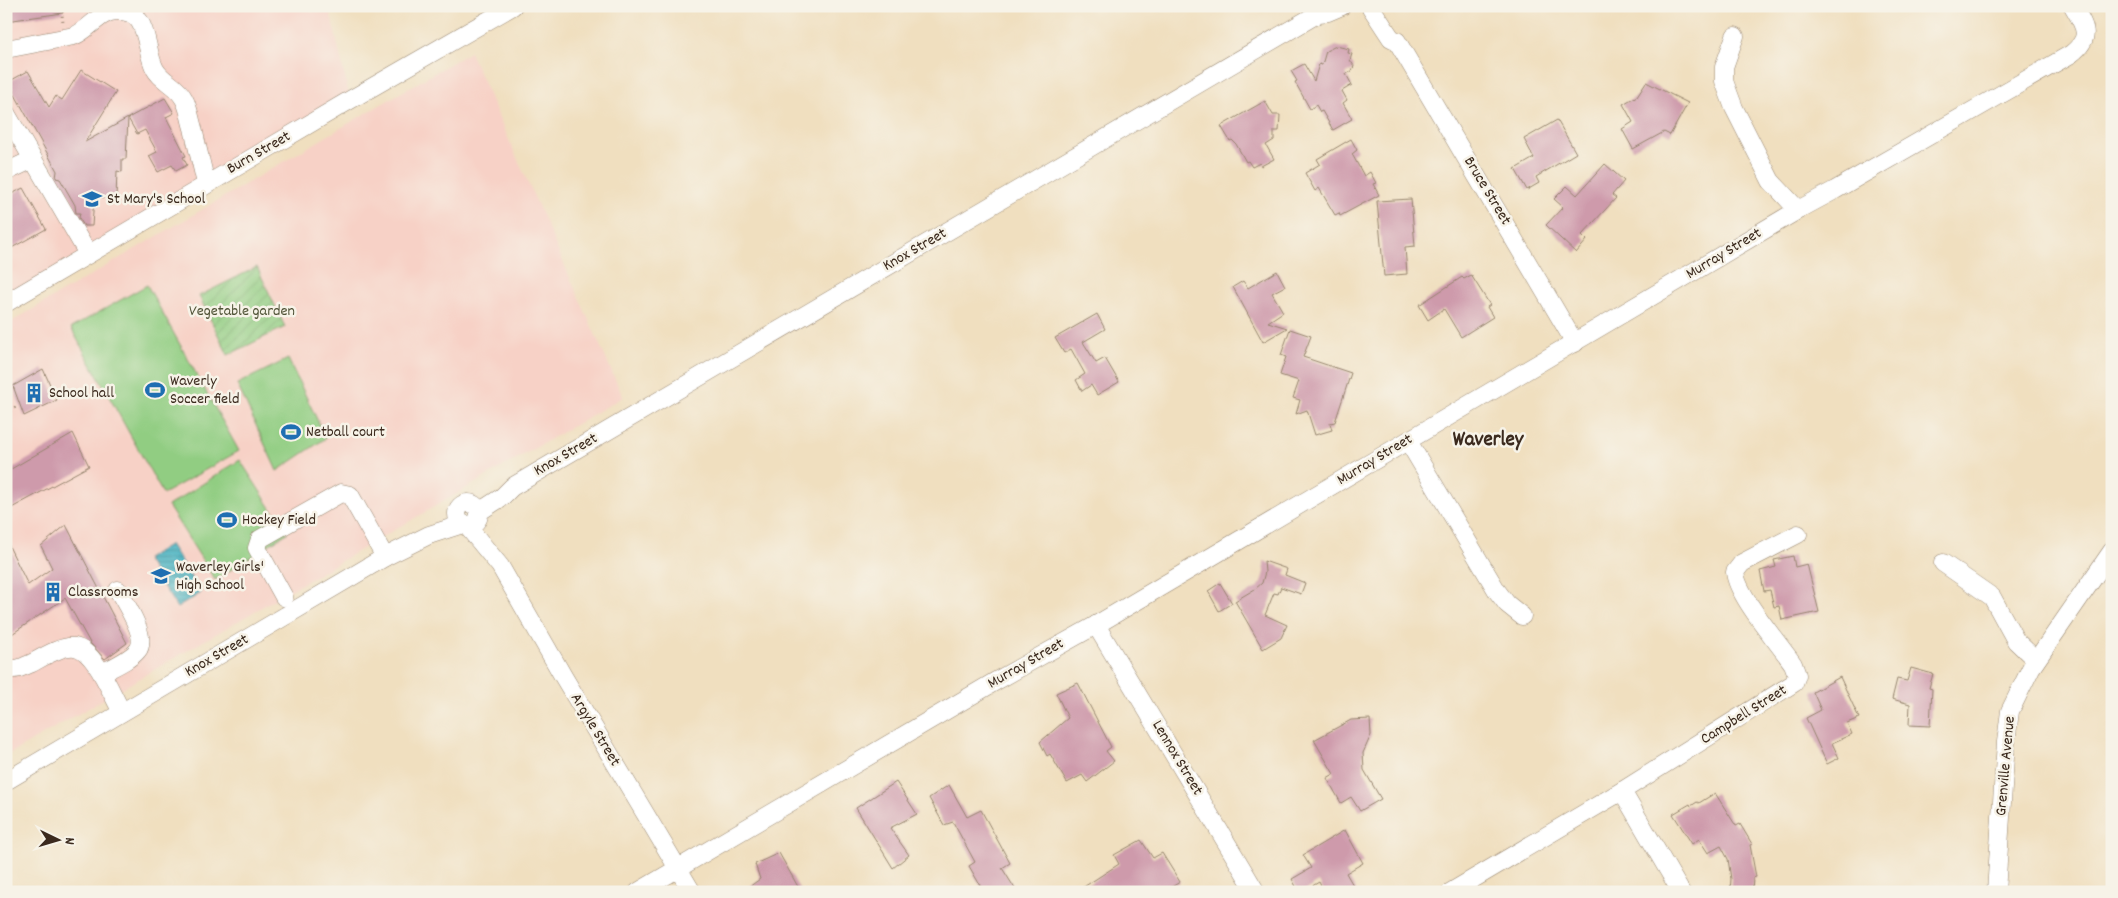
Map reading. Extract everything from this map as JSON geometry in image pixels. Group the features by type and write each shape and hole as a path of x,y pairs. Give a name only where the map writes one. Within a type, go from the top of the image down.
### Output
{"street":[{"name":"Burn Street","path":"6,303 206,184 513,6"},
{"name":"Knox Street","path":"6,780 385,557 470,516 502,496 512,487 1321,10 1328,12 1342,6"},
{"name":"Bruce Street","path":"1370,6 1391,38 1398,41 1576,342"},
{"name":"Bruce Street","path":"1386,6 1399,34 1398,41"},
{"name":"Murray Street","path":"638,892 996,681 1096,625 1798,210 1844,186 2071,54 2081,46 2085,38 2084,28 2075,10"},
{"path":"6,49 74,36 108,13 117,11 134,16 144,26 150,56 155,69 184,98 206,184"},
{"path":"1735,36 1724,67 1724,81 1734,108 1771,181 1798,210"},
{"path":"6,113 88,254"},
{"path":"8,167 33,159"},
{"path":"1408,440 1497,591 1507,604 1522,616"},
{"path":"284,597 257,548 260,539 341,493 350,495 385,557"},
{"name":"Argyle Street","path":"470,516 692,892"},
{"name":"Campbell Street","path":"1451,892 1622,791 1794,683 1797,675 1793,664 1749,602 1736,579 1735,572 1742,563 1798,534"},
{"name":"Grenville Avenue","path":"1996,892 2006,742 2010,711 2020,687 2036,660 2112,551"},
{"path":"1943,563 1992,597 2016,640 2036,660"},
{"path":"102,673 138,650 141,642 140,633 118,590"},
{"name":"Lennox Street","path":"1096,625 1256,892"},
{"path":"6,668 19,669 65,648 76,647 86,653 102,673 122,712"},
{"path":"1622,791 1681,892"}],"path":[{"path":"6,413 17,406"}],"shaded area":[{"name":"St Mary's School","path":"6,6 329,6 350,100 6,298"},
{"name":"Waverley Girls' High School","path":"470,52 623,397 6,756 6,325"}],"green space":[{"name":"Vegetable garden","path":"257,267 285,327 228,355 199,296"},
{"name":"Waverly Soccer field","path":"147,285 239,451 163,494 71,328"},
{"path":"288,359 326,438 277,471 237,384"},
{"name":"Hockey Field","path":"240,460 287,533 215,580 168,506"}],"water":[{"path":"170,544 201,593 177,608 146,559"}],"building":[{"path":"6,6 62,6 63,13 6,21"},
{"path":"1336,46 1349,49 1348,53 1352,54 1350,60 1354,66 1352,71 1346,74 1352,85 1342,91 1347,100 1343,103 1352,119 1333,130 1322,111 1320,112 1316,105 1310,109 1291,71 1304,64 1314,81 1319,64 1322,65 1326,51"},
{"path":"81,70 116,92 85,142 128,118 126,159 122,159 122,172 117,171 116,198 94,197 92,226 84,226 79,218 80,213 76,213 75,205 60,179 56,178 57,171 8,82 28,71 49,107 56,96 62,100"},
{"path":"1646,82 1688,103 1670,135 1664,132 1633,149 1622,129 1633,122 1623,104 1637,96"},
{"path":"165,98 174,113 166,117 186,156 183,157 187,165 176,171 172,165 158,172 149,156 157,152 145,130 137,134 128,118"},
{"path":"1265,101 1273,115 1280,115 1279,131 1274,131 1274,140 1266,145 1274,159 1261,166 1260,163 1252,167 1248,161 1246,162 1236,144 1232,140 1230,141 1221,126"},
{"path":"1557,120 1576,153 1536,177 1539,183 1527,190 1515,169 1534,158 1524,139"},
{"path":"1351,139 1357,150 1352,154 1364,176 1370,172 1376,183 1373,184 1379,195 1340,216 1339,213 1335,215 1319,188 1315,191 1305,173 1320,164 1317,159"},
{"path":"1605,164 1624,181 1612,195 1616,198 1582,235 1587,240 1576,253 1546,225 1563,207 1554,199 1567,186 1577,195"},
{"path":"23,188 46,229 6,251 6,197"},
{"path":"1411,199 1415,246 1405,247 1407,274 1384,276 1377,201"},
{"path":"1277,271 1285,286 1272,293 1283,312 1268,322 1287,328 1263,342 1233,287 1243,281 1248,288"},
{"path":"1471,275 1490,305 1487,307 1493,317 1461,337 1444,309 1428,320 1419,305 1462,277 1464,279"},
{"path":"1097,314 1105,329 1083,342 1096,363 1105,358 1119,382 1097,395 1091,385 1082,391 1076,380 1085,374 1071,349 1064,353 1055,338"},
{"path":"1290,329 1311,336 1303,357 1351,373 1335,422 1330,423 1332,430 1315,435 1307,410 1296,414 1300,400 1293,398 1299,381 1280,375 1286,357 1281,355"},
{"name":"School hall","path":"43,369 57,400 24,416 13,386"},
{"path":"73,433 89,466 6,511 6,472"},
{"name":"Classrooms","path":"66,525 127,643 105,659 90,643 65,598 6,638 6,540 28,585 52,568 41,546"},
{"path":"1793,556 1795,567 1807,564 1819,612 1782,620 1779,606 1774,607 1770,590 1764,591 1760,571 1776,567 1774,560"},
{"path":"1264,561 1287,569 1285,575 1305,583 1301,594 1281,587 1278,594 1274,593 1265,615 1287,625 1281,638 1263,649 1235,601 1262,583 1265,572"},
{"path":"1220,583 1232,603 1219,611 1208,591"},
{"path":"1911,668 1933,674 1929,688 1932,689 1930,726 1909,725 1910,704 1892,699 1897,679 1907,681"},
{"path":"1840,677 1859,718 1847,723 1852,734 1832,743 1839,758 1827,764 1806,718 1821,710 1813,692"},
{"path":"1078,683 1111,747 1106,751 1114,761 1087,782 1082,775 1067,783 1050,754 1047,756 1040,742 1068,718 1056,693"},
{"path":"1370,719 1371,735 1363,753 1364,770 1381,799 1360,811 1351,797 1341,803 1327,778 1334,774 1314,740 1351,720"},
{"path":"896,782 917,814 890,828 909,855 893,868 856,808"},
{"path":"949,785 967,817 981,810 1010,863 1002,868 1017,892 984,892 969,866 975,862 953,822 944,825 929,798"},
{"path":"1715,793 1736,826 1740,824 1752,844 1750,845 1756,877 1753,878 1752,892 1730,892 1731,879 1728,859 1721,846 1708,853 1699,839 1692,844 1673,814 1690,804 1691,806 1697,802 1699,803"},
{"path":"1345,830 1363,863 1346,873 1357,892 1324,892 1319,882 1299,892 1292,879 1311,868 1303,855"},
{"path":"1141,840 1153,858 1162,853 1180,882 1163,892 1076,892 1119,864 1114,855"},
{"path":"779,853 801,892 742,892 760,879 755,864"}],"place":[{"name":"St Mary's School","path":"92,199"},
{"name":"Waverly Soccer field","path":"155,390"},
{"name":"School hall","path":"34,393"},
{"name":"Netball court","path":"291,432"},
{"name":"Hockey Field","path":"227,520"},
{"name":"Waverley Girls' High School","path":"161,576"},
{"name":"Classrooms","path":"53,592"}],"district":[{"name":"Waverley","path":"1488,441"}]}
